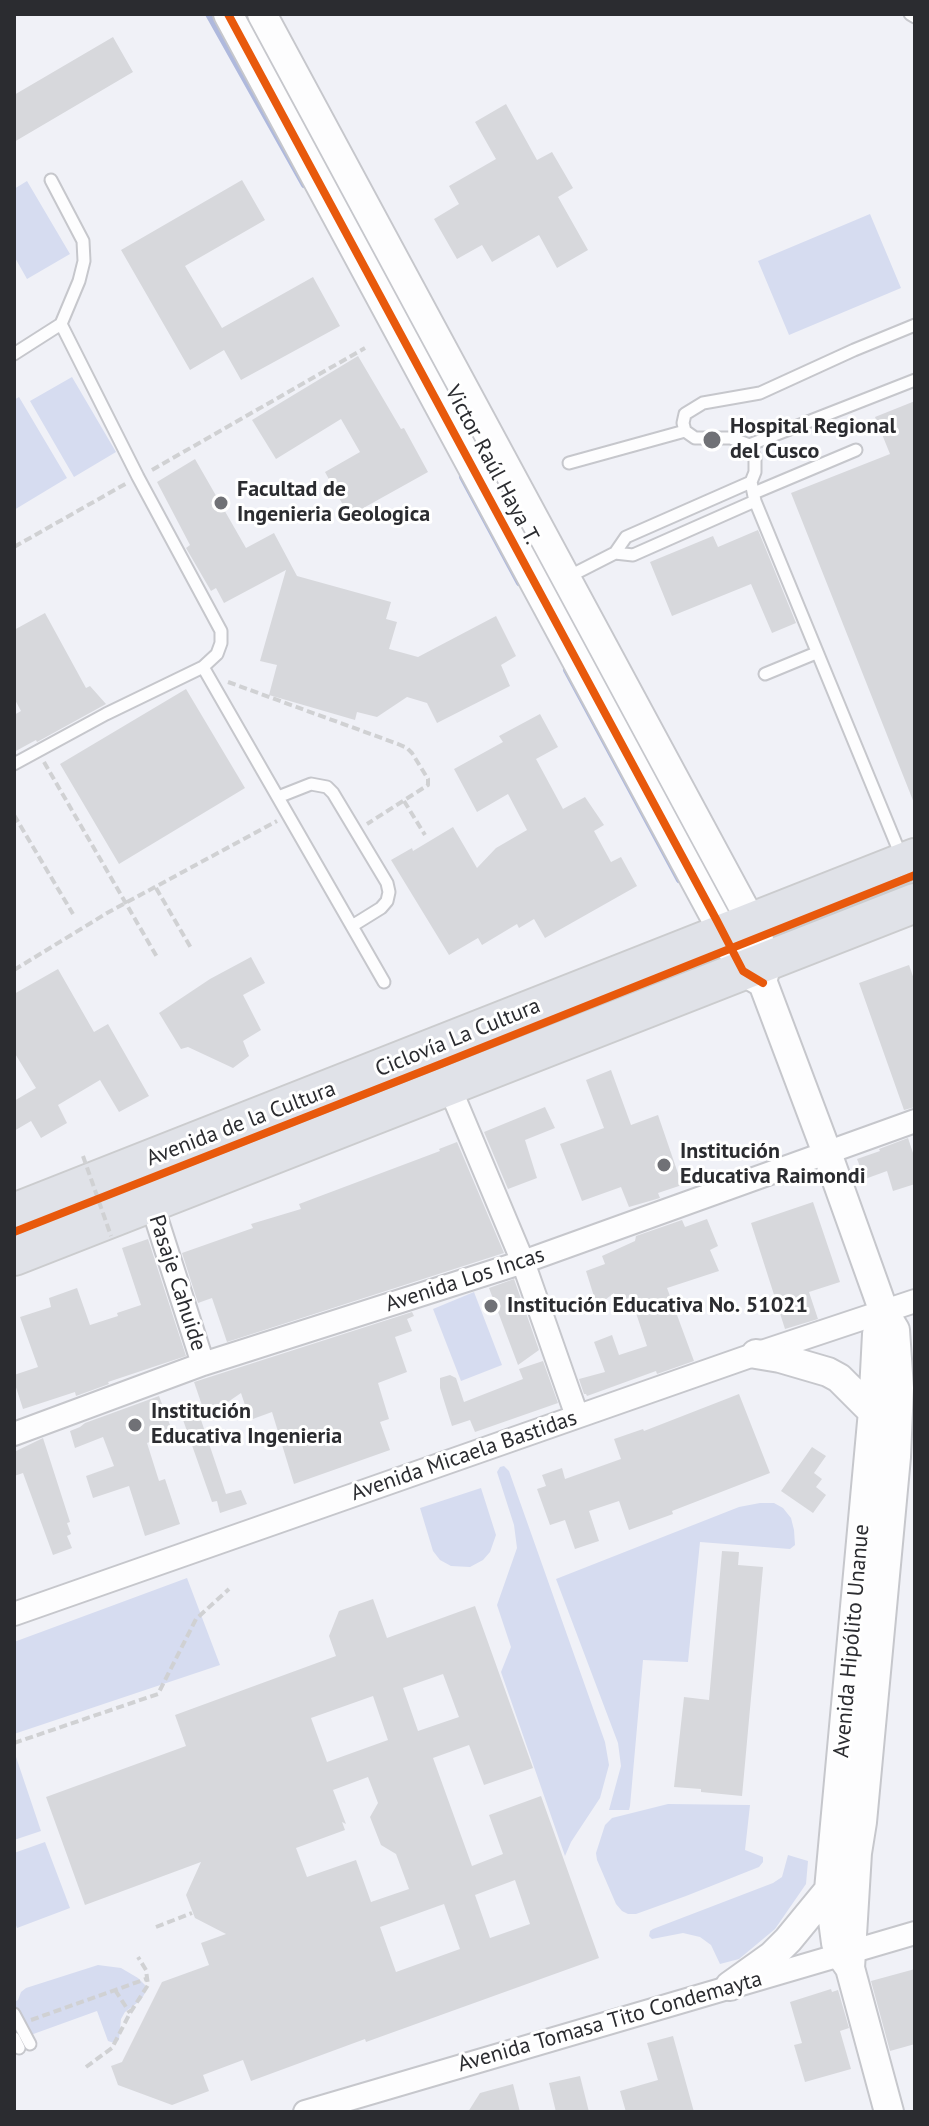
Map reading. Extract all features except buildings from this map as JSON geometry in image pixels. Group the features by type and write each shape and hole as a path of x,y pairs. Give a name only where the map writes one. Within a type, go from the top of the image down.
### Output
{"highway":[{"name":"Avenida de la Cultura","path":"14,1213 909,860"},
{"name":"Avenida de la Cultura","path":"14,1256 449,1086 757,972 915,903"}],"street":[{"path":"234,26 264,19"},
{"name":"Victor Raúl Haya T.","path":"264,19 566,578 738,928"},
{"name":"Victor Raúl Haya T.","path":"234,26 540,592 738,928"},
{"name":"Avenida Hipólito Unanue","path":"738,928 827,1153 884,1312 895,1330 899,1388 897,1438 867,1776 847,1958"},
{"path":"449,1086 523,1262 577,1416"},
{"name":"Avenida Los Incas","path":"14,1434 203,1364 523,1262 915,1121"},
{"name":"Pasaje Cahuide","path":"151,1202 203,1364"},
{"name":"Avenida Micaela Bastidas","path":"14,1614 915,1301"},
{"name":"Avenida Hipólito Unanue","path":"884,1312 877,1334 873,1411 829,1890 832,1923 847,1958 889,2112"},
{"path":"756,1354 780,1358 839,1378 897,1438"},
{"path":"730,1986 772,1956 788,1940 857,1853"},
{"name":"Avenida Tomasa Tito Condemayta","path":"305,2112 730,1986 847,1958 915,1933"}],"lane":[{"path":"14,354 61,324 84,261 83,241 51,180"},
{"path":"14,764 106,714 203,667 217,654 221,643 221,631 138,477 61,324"},
{"path":"909,860 816,653 753,492 755,457 749,445 731,438 695,438 685,431 683,423 685,414 703,403 760,393 915,325"},
{"path":"749,445 915,380"},
{"path":"569,463 685,431"},
{"path":"540,592 615,553 626,537 753,492 856,450"},
{"path":"615,553 633,555 753,492"},
{"path":"765,674 816,653"},
{"path":"203,667 384,982"},
{"path":"278,797 311,784 327,787 387,883 387,901 352,926"},
{"path":"17,2019 21,2044"}],"path":[{"path":"143,475 365,348"},
{"path":"14,547 129,482"},
{"path":"225,681 407,748 412,753 429,782 423,789 356,831"},
{"path":"41,756 157,957"},
{"path":"404,801 425,835"},
{"path":"14,815 73,914"},
{"path":"14,970 126,903 277,821"},
{"path":"156,888 191,948"},
{"path":"83,1156 111,1236"},
{"path":"88,1207 102,1201"},
{"path":"14,1743 158,1694 196,1619 229,1589"},
{"path":"156,1927 192,1913"},
{"path":"86,2067 112,2048 148,1985 146,1970 138,1957"},
{"path":"17,2019 146,1979"},
{"path":"115,1990 130,2013"}],"shaded area":[{"path":"27,181 70,254 27,279 14,256 14,189"},
{"path":"870,214 901,288 789,335 758,261"},
{"path":"72,377 116,452 74,477 30,401"},
{"path":"19,397 67,478 14,510 14,400"},
{"path":"474,1292 502,1365 461,1381 433,1309"},
{"path":"504,1466 509,1471 605,1742 609,1765 600,1798 565,1856 501,1672 511,1647 497,1605 517,1548 514,1525 497,1472"},
{"path":"481,1488 496,1535 490,1552 470,1567 451,1566 440,1560 433,1551 420,1508"},
{"path":"774,1503 783,1508 791,1518 795,1545 790,1549 700,1542 688,1662 643,1660 630,1806 629,1810 609,1810 621,1766 618,1743 556,1579 739,1507"},
{"path":"187,1578 220,1665 14,1734 14,1642"},
{"path":"14,1751 41,1831 14,1840"},
{"path":"668,1804 750,1805 745,1850 763,1857 763,1862 759,1867 686,1896 628,1914 616,1904 597,1860 596,1853 605,1825 612,1818"},
{"path":"45,1842 70,1908 17,1928 14,1920 14,1853"},
{"path":"788,1855 808,1861 806,1884 775,1929 739,1959 720,1964 711,1945 700,1937 683,1933 652,1939 649,1936 653,1929 773,1883 782,1877"},
{"path":"98,1965 121,1968 145,1985 141,2000 121,2019 119,2040 114,2043 108,2041 97,2011 14,2041 14,2002 21,1992"}],"waterway":[{"path":"208,14 304,185"},
{"path":"462,477 519,583"},
{"path":"566,670 679,880"}],"cycle path":[{"path":"228,14 743,971 763,983"},
{"name":"Ciclovía La Cultura","path":"14,1232 915,875"}],"place":[{"name":"Hospital Regional del Cusco","path":"712,440"},
{"name":"Facultad de Ingenieria Geologica","path":"221,503"},
{"name":"Institución Educativa Raimondi","path":"664,1165"},
{"name":"Institución Educativa No. 51021","path":"491,1306"},
{"name":"Institución Educativa Ingenieria","path":"135,1425"}]}
